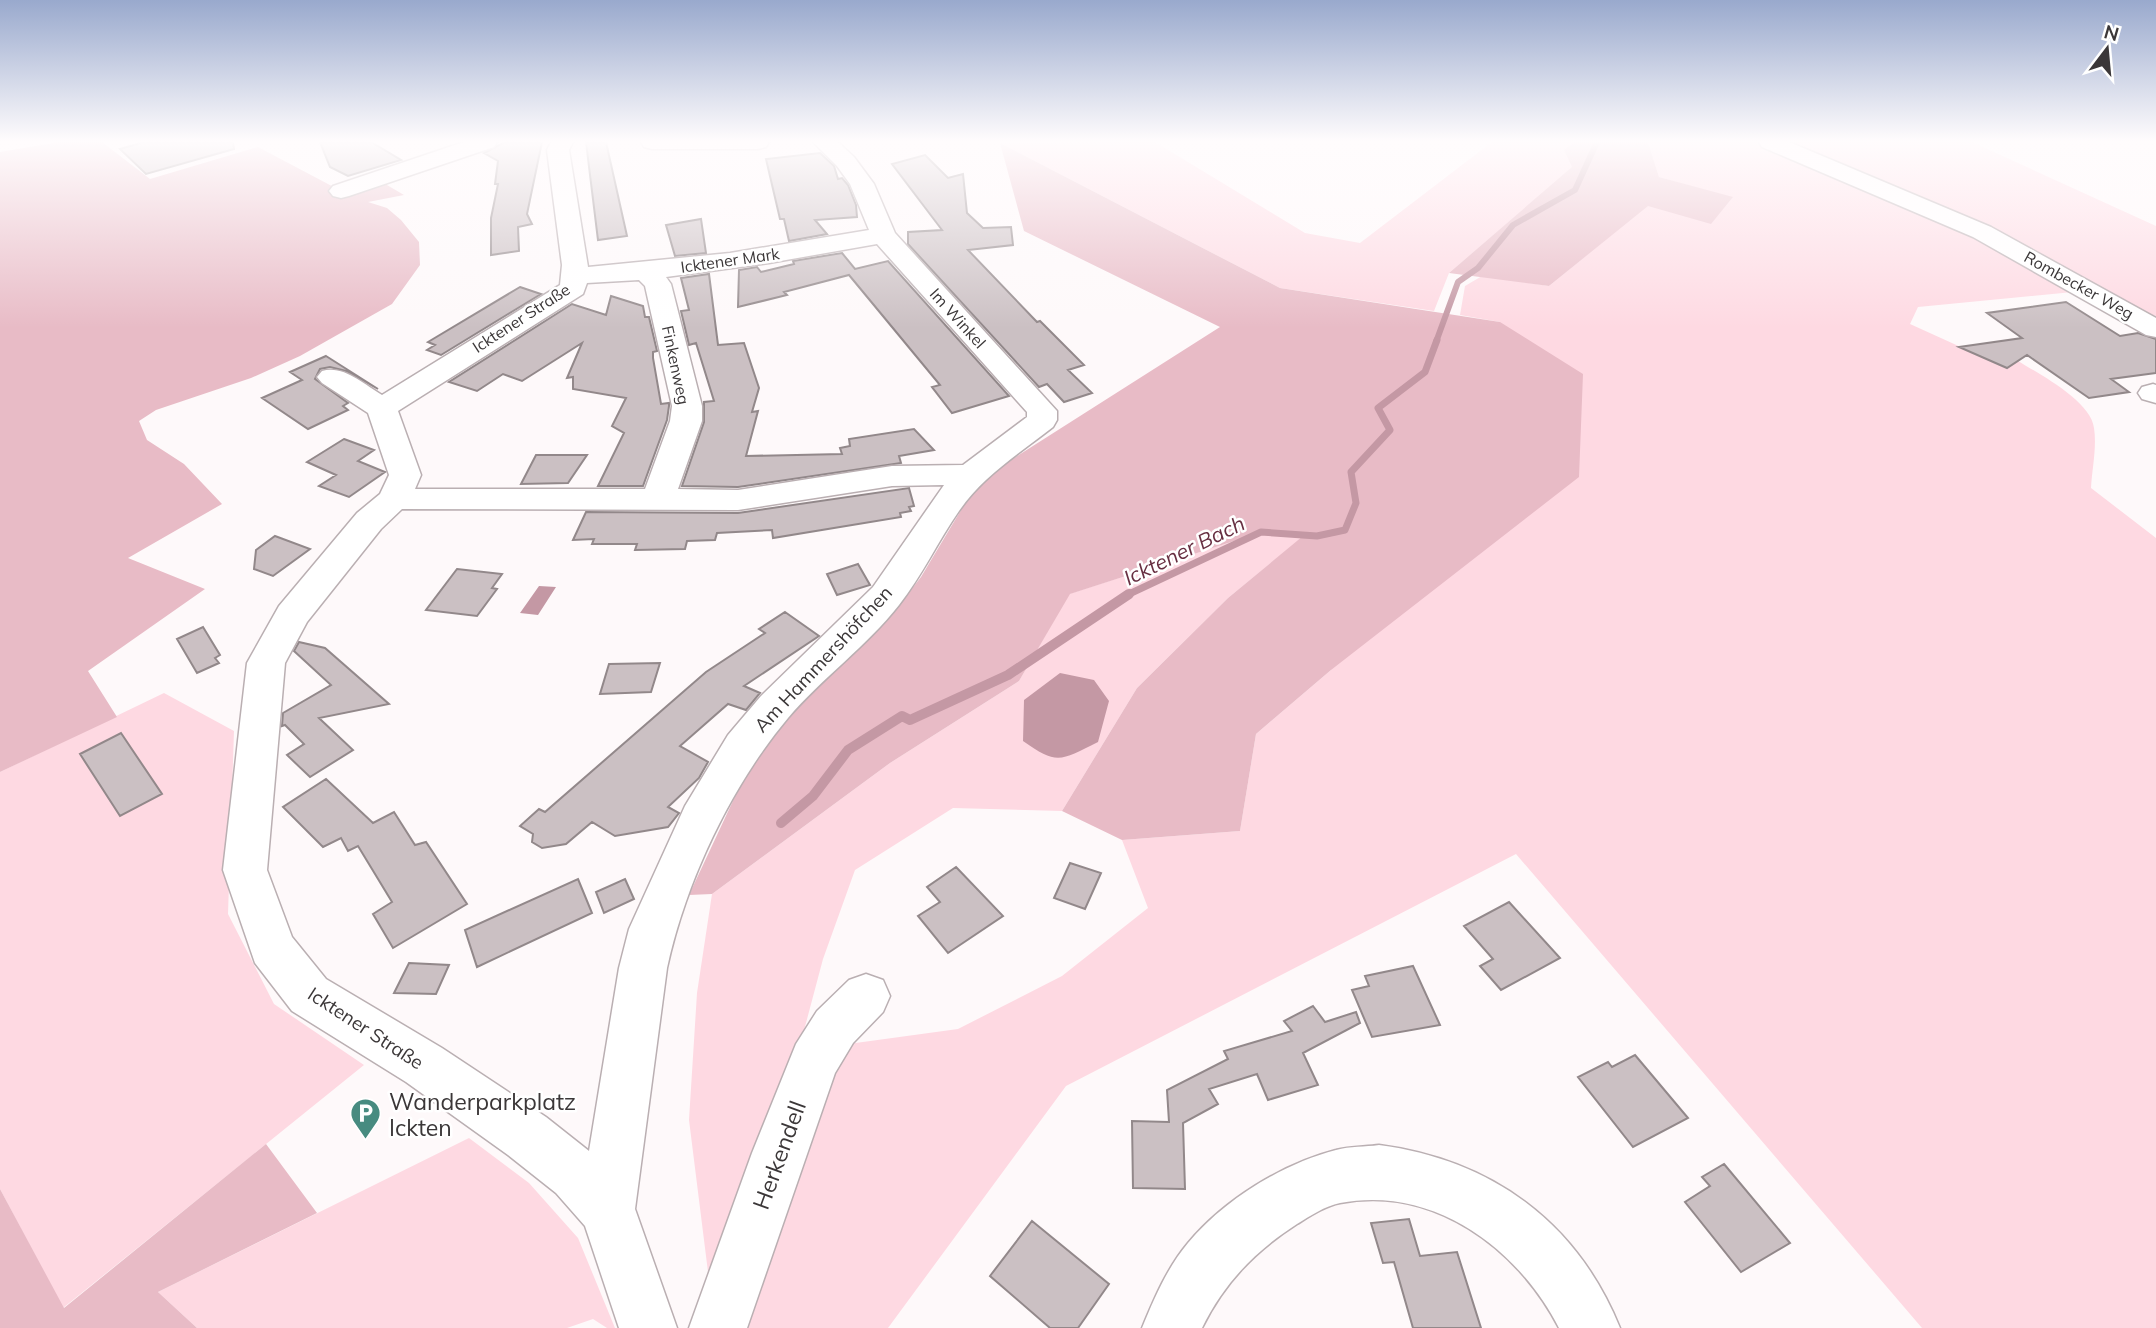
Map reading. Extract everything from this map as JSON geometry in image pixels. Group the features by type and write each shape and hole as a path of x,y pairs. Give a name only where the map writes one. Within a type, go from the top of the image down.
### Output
{"street":[{"name":"Icktener Straße","path":"382,408 573,288 576,276 566,204"},
{"name":"Im Winkel","path":"873,204 884,235 1042,411 1042,420 1031,430 971,475"},
{"name":"Rombecker Weg","path":"1916,204 1982,232 2152,323"},
{"name":"Icktener Mark","path":"576,276 646,272 884,235"},
{"name":"Finkenweg","path":"646,272 658,284 687,405 686,421 657,501"},
{"path":"332,377 382,408 405,475 394,499 657,501 757,498 892,476 971,475"},
{"name":"Am Hammershöfchen","path":"607,1209 643,968 652,929 700,818 743,746 775,706 886,596 947,503 971,475"},
{"name":"Icktener Straße","path":"394,499 369,521 292,615 266,663 245,870 272,948 309,995 424,1065 527,1136 575,1174 607,1209 648,1328"},
{"name":"Herkendell","path":"718,1328 814,1061 835,1027 866,996"},
{"path":"1171,1328 1208,1263 1238,1235 1294,1194 1339,1176 1365,1173 1391,1174 1421,1180 1454,1190 1489,1207 1522,1233 1557,1272 1585,1314 1591,1328"}],"shaded area":[{"path":"0,204 374,204 387,208 419,242 420,265 392,304 300,356 251,378 156,410 139,421 147,440 184,464 222,504 128,558 205,589 88,671 117,717 0,772"},
{"path":"1017,204 1118,204 1280,288 1500,322 1583,374 1579,477 1331,670 1256,734 1240,831 1122,840 1062,811 1137,688 1228,598 1303,536 1259,533 1070,594 1019,681 890,763 712,894 689,895 753,758 808,687 897,608 921,577 967,500 989,474 1220,327 1024,231"},
{"path":"1118,204 1257,204 1305,233 1360,243 1411,204 1530,204 1449,273 1434,311 1280,288"},
{"path":"1529,204 1727,204 1711,224 1648,206 1549,286 1449,273"},
{"path":"1727,204 1907,204 1973,232 2083,291 1918,307 1910,324 2007,368 2018,361 2074,398 2091,418 2094,428 2091,488 2156,538 2156,1328 1922,1328 1516,854 1066,1086 888,1328 715,1328 689,1120 697,993 712,894 890,763 1019,681 1069,594 1259,533 1304,536 1228,598 1137,688 1062,811 953,808 855,870 823,959 802,1038 841,1045 958,1029 1062,976 1148,908 1122,840 1240,831 1256,734 1331,670 1500,322 1460,315 1465,286 1482,276 1549,286 1648,205 1711,223"},
{"path":"1909,204 2108,204 2156,226 2156,316 2129,308"},
{"path":"539,586 556,587 538,615 520,613"},
{"path":"1060,673 1094,680 1109,701 1098,742 1060,758 1044,754 1023,741 1024,700"},
{"path":"164,693 234,731 228,914 274,1004 364,1065 63,1308 0,1189 0,772"},
{"path":"469,1138 529,1183 578,1238 615,1328 607,1328 593,1319 567,1328 197,1328 158,1292"},
{"path":"266,1144 317,1213 158,1292 197,1328 0,1328 0,1189 64,1308"}],"building":[{"path":"494,204 529,204 527,214 532,224 518,227 519,251 491,255"},
{"path":"594,204 620,204 627,236 598,240"},
{"path":"776,204 856,205 857,217 815,220 827,234 789,241 784,219 780,219"},
{"path":"922,204 966,204 967,213 983,228 1011,227 1013,245 968,250 1037,322 1040,321 1084,365 1068,370 1092,393 1064,402 1047,384 1039,387 908,244 908,232 942,230"},
{"path":"701,219 706,253 675,256 666,225"},
{"path":"842,253 855,269 888,261 1009,396 952,413 932,387 940,385 849,275 738,307 739,270 757,267 761,272 794,264 793,261"},
{"path":"709,274 718,345 744,343 759,388 752,412 758,411 746,456 842,454 840,448 850,446 849,439 914,429 934,450 899,456 901,463 738,487 682,486 704,422 704,402 714,401 696,343 689,345 681,311 689,310 681,278"},
{"path":"520,287 541,294 441,355 427,350 435,345 428,342"},
{"path":"611,296 643,306 645,317 649,317 657,351 653,352 653,358 661,404 669,403 667,420 643,486 598,486 624,433 612,426 626,398 573,389 573,377 567,378 582,343 522,381 503,374 477,391 449,382 572,304 606,315"},
{"path":"2066,302 2120,336 2138,333 2156,339 2156,373 2111,379 2129,392 2089,398 2027,355 2007,368 1959,347 2022,338 1987,313"},
{"path":"326,356 378,389 346,371 330,367 320,369 315,379 348,403 343,406 348,410 308,429 262,398 302,380 290,372"},
{"path":"344,439 374,450 358,461 385,472 349,497 319,486 336,475 307,462"},
{"path":"536,455 587,455 568,483 521,484"},
{"path":"909,488 914,506 909,507 911,511 900,513 901,517 773,538 772,530 717,533 715,540 687,541 685,549 635,550 637,544 592,544 594,539 573,540 586,512 738,513"},
{"path":"275,536 310,549 273,576 254,569 256,550"},
{"path":"858,564 870,585 837,595 827,574"},
{"path":"457,569 502,574 492,588 497,589 477,616 426,610"},
{"path":"785,612 819,636 744,686 760,693 746,710 728,704 680,746 708,762 699,778 668,807 679,813 668,827 615,836 592,822 566,844 542,848 532,842 533,834 520,826 539,809 545,812 706,672 765,633 759,629"},
{"path":"203,627 220,655 215,658 219,663 197,673 177,639"},
{"path":"299,642 325,648 389,704 319,718 353,750 310,777 287,755 304,744 285,725 282,726 283,713 331,685 294,651"},
{"path":"660,663 651,692 600,694 609,664"},
{"path":"121,733 162,794 120,816 80,754"},
{"path":"326,779 373,823 394,812 415,845 426,842 467,904 393,948 373,914 392,902 358,846 348,851 341,838 323,847 283,807"},
{"path":"1070,863 1101,873 1085,909 1054,898"},
{"path":"956,867 1003,916 948,953 918,916 940,902 927,887"},
{"path":"578,879 592,913 477,967 465,930"},
{"path":"625,879 634,899 604,913 596,892"},
{"path":"1509,902 1560,958 1501,990 1480,966 1493,959 1464,926"},
{"path":"409,963 449,965 436,994 394,993"},
{"path":"1413,966 1440,1025 1372,1037 1352,990 1369,986 1365,976"},
{"path":"1313,1006 1325,1022 1356,1012 1360,1023 1303,1053 1318,1085 1268,1100 1257,1074 1209,1089 1218,1104 1183,1123 1185,1189 1133,1188 1132,1121 1169,1122 1167,1090 1228,1059 1224,1051 1292,1031 1284,1021"},
{"path":"1635,1055 1688,1118 1633,1147 1578,1077 1608,1062 1612,1067"},
{"path":"1724,1164 1790,1243 1741,1272 1685,1202 1710,1186 1702,1177"},
{"path":"1409,1219 1420,1256 1457,1252 1481,1328 1413,1328 1394,1262 1383,1263 1371,1223"},
{"path":"1032,1221 1109,1284 1078,1328 1050,1328 990,1276"}],"waterway":[{"name":"Icktener Bach","path":"1436,342 1458,282 1478,268 1513,225 1550,204"},
{"name":"Icktener Bach","path":"1129,594 1261,532 1317,536 1345,530 1356,503 1351,472 1390,430 1378,408 1425,372 1437,340"},
{"name":"Icktener Bach","path":"781,823 813,796 848,750 902,716 910,720 1008,675 1129,594"}],"place":[{"name":"Wanderparkplatz Ickten","path":"366,1141"}]}
